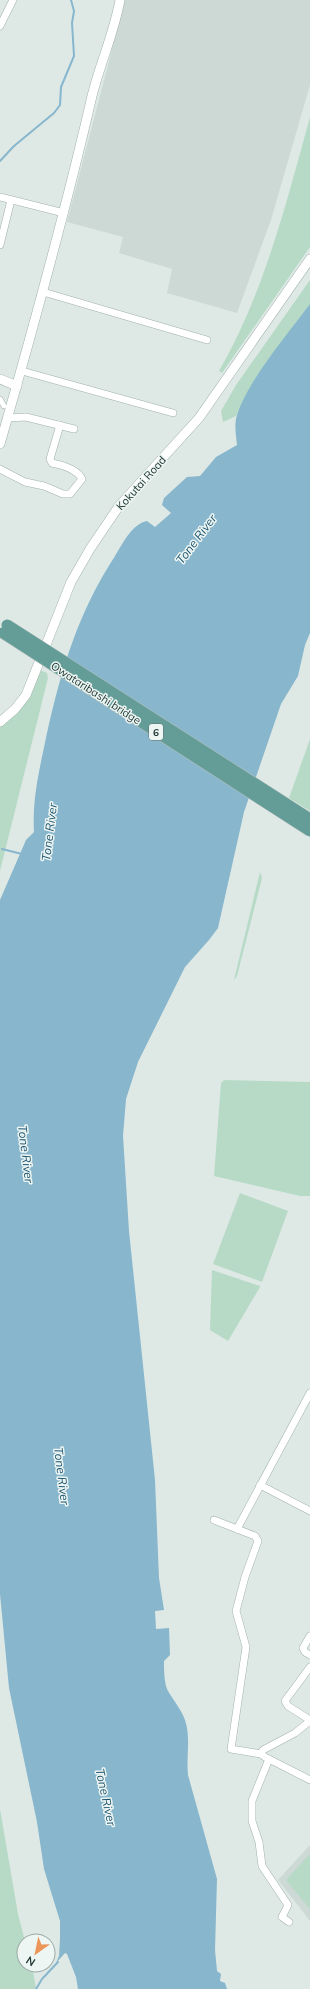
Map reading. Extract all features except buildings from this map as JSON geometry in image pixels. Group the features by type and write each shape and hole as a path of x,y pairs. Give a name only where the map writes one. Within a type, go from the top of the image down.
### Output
{"main road":[{"name":"Owataribashi bridge","path":"310,819 5,629 310,831"}],"street":[{"path":"0,26 13,0"},
{"path":"0,444 22,371 64,213 93,94 108,47 120,0"},
{"path":"0,197 64,213"},
{"path":"0,245 11,200"},
{"name":"Kokutai Road","path":"0,722 15,709 26,695 71,582 105,526 132,491 199,418 310,259"},
{"path":"43,292 207,340"},
{"path":"22,371 173,413"},
{"path":"0,379 17,386"},
{"path":"0,399 4,406"},
{"path":"8,418 26,417 74,428"},
{"path":"0,469 25,482 44,486 62,494 70,494 82,479 80,475 65,466 52,463 50,459 60,425"},
{"path":"237,1529 310,1393"},
{"path":"260,1485 310,1511"},
{"path":"214,1520 255,1536 258,1542 245,1577 236,1612 246,1647 230,1747 232,1750 261,1754 310,1780"},
{"path":"310,1636 303,1648 305,1652 310,1655"},
{"path":"261,1754 263,1750 296,1733 310,1720 288,1706 285,1701 310,1667"},
{"path":"269,1759 252,1801 252,1821 259,1842 262,1866 288,1905 282,1917 289,1922"}],"shaded area":[{"path":"125,0 310,0 310,85 271,220 237,313 167,293 172,269 119,253 123,237 67,222"},
{"path":"310,1845 310,1921 278,1880"}],"green space":[{"path":"310,117 310,247 222,373 219,371 249,311 283,215"},
{"path":"310,280 310,304 253,383 236,416 223,422 221,411 236,385"},
{"path":"40,670 47,673 48,678 0,871 0,726"},
{"path":"310,739 310,811 289,798"},
{"path":"260,872 262,878 237,976 234,980"},
{"path":"224,1080 310,1082 310,1196 300,1196 214,1176 221,1083"},
{"path":"240,1193 288,1211 262,1282 213,1264"},
{"path":"212,1270 260,1286 228,1341 210,1330"},
{"path":"0,1809 18,1914 23,1933 16,1933 16,1973 33,1973 36,1989 0,1989"},
{"path":"310,1854 310,1909 286,1880"}],"water":[{"name":"Tone River","path":"310,304 310,633 305,645 298,676 281,704 244,812 218,928 185,967 138,1062 126,1099 123,1136 129,1231 155,1480 159,1578 164,1610 155,1611 156,1629 169,1628 170,1655 164,1661 165,1681 168,1691 182,1712 187,1727 188,1775 217,1879 215,1950 217,1971 221,1974 220,1981 225,1983 227,1989 78,1989 76,1977 67,1954 65,1953 56,1963 59,1956 60,1921 44,1869 37,1822 9,1688 0,1594 0,900 26,840 34,832 34,807 37,782 47,733 65,663 91,598 121,545 132,530 147,521 155,527 171,513 162,505 164,498 187,477 200,476 216,457 237,445 237,415 250,387 269,358"}],"waterway":[{"path":"0,161 14,146 54,113 60,105 61,87 74,56 72,23 74,11 71,0"},
{"path":"2,849 22,854"},
{"path":"36,1989 42,1979 58,1962"}]}
